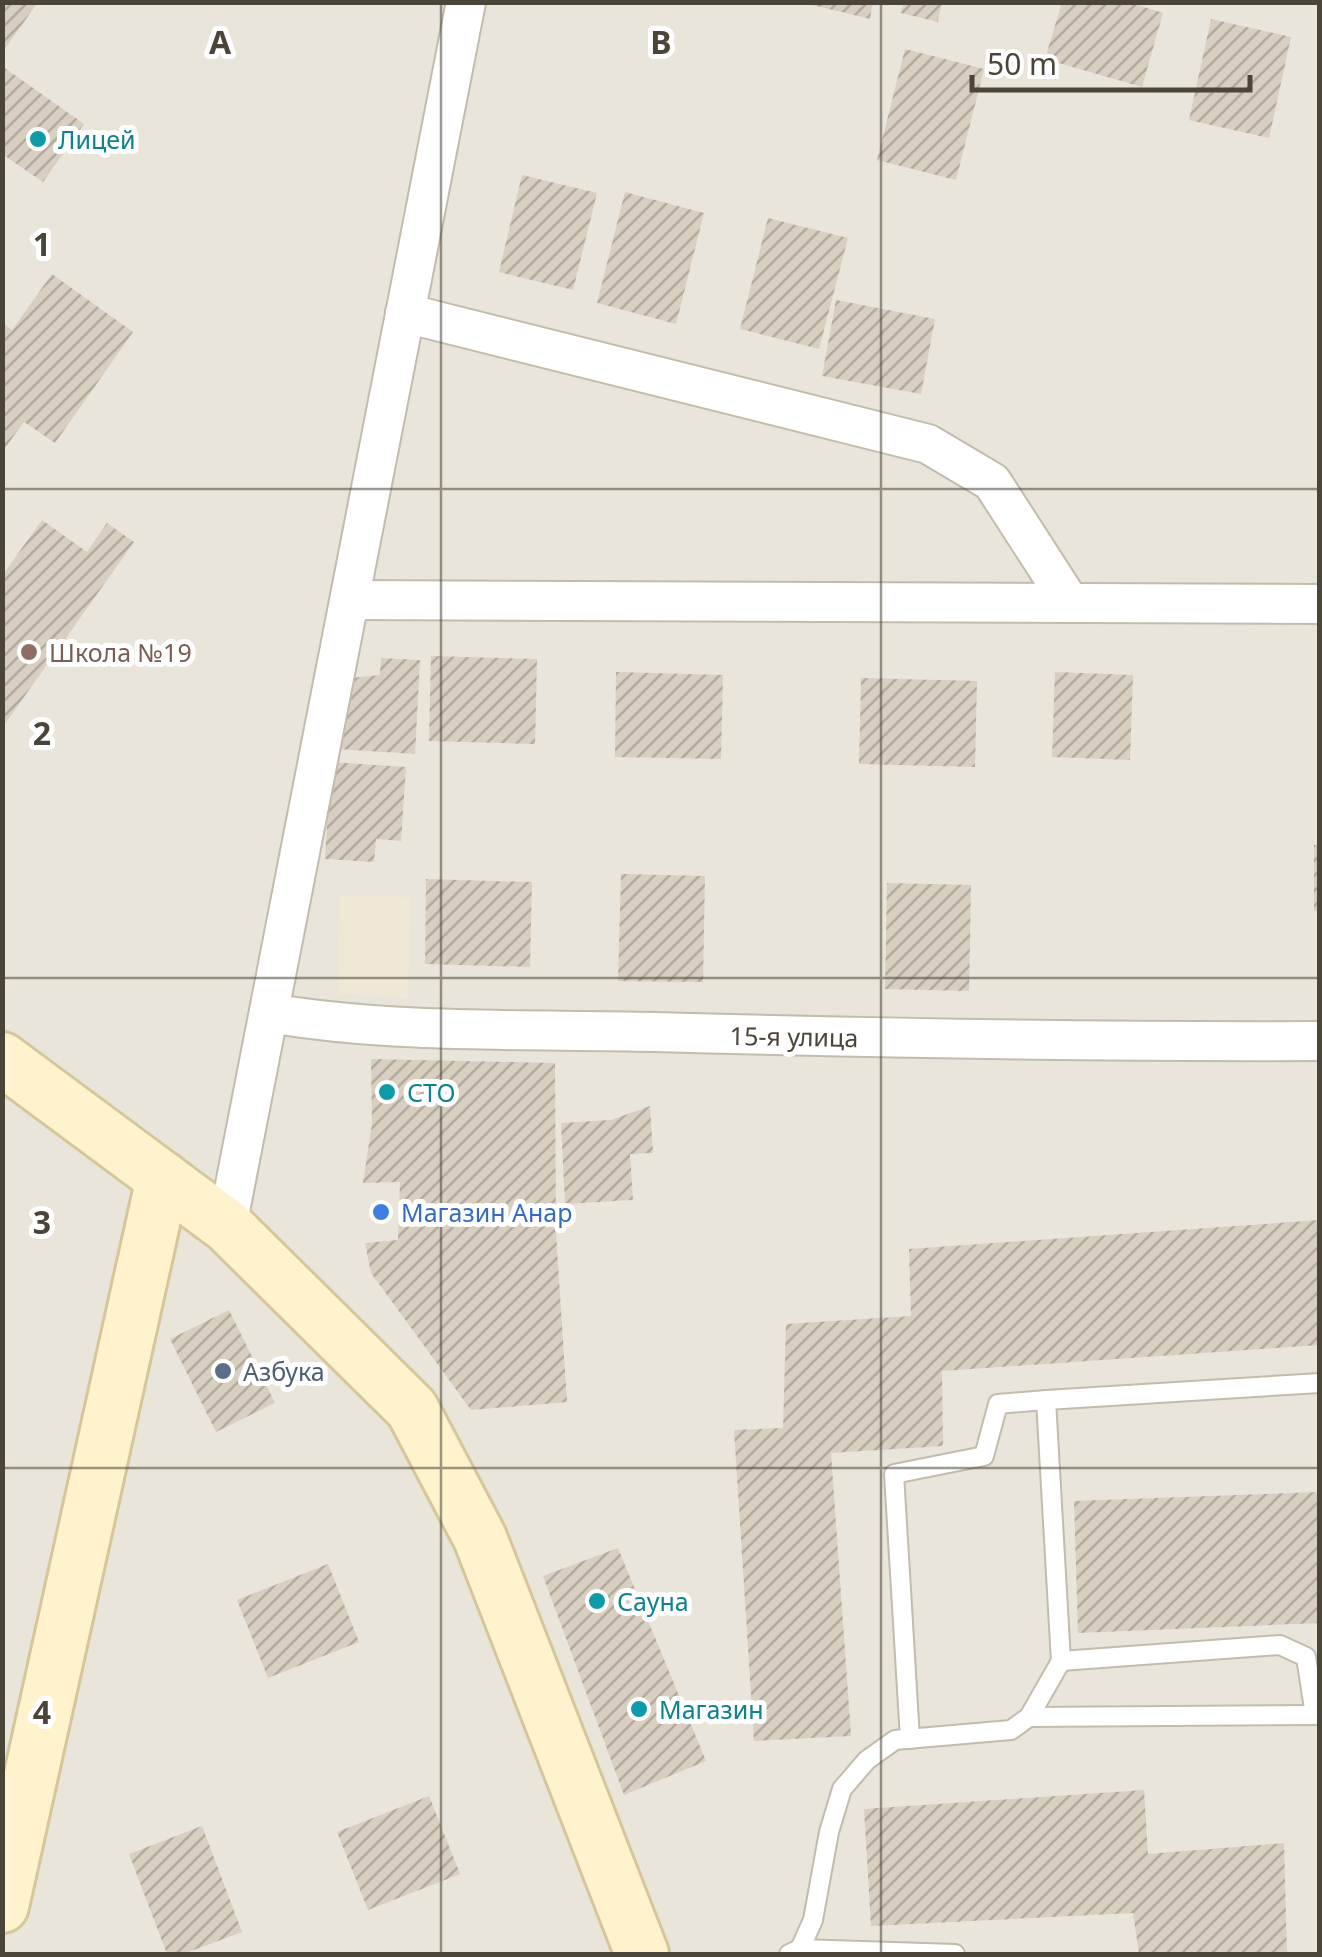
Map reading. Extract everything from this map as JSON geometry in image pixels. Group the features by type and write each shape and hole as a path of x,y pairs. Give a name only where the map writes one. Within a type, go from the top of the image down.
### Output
{"street":[{"path":"227,1226 466,2"},
{"path":"406,313 928,444 992,482 1070,603"},
{"path":"350,600 1320,604"},
{"name":"15-я улица","path":"269,1013 332,1024 1036,1042 1320,1041"},
{"path":"2,1059 227,1226 412,1409 480,1538 642,1954"},
{"path":"2,1906 12,1811 163,1178"}],"lane":[{"path":"910,1739 894,1474 984,1456 998,1404 1320,1383"},
{"path":"794,1952 814,1920 828,1832 842,1789 867,1760 895,1740 1011,1730 1029,1717 1061,1661 1046,1400"},
{"path":"1029,1717 1317,1715 1306,1656 1280,1645 1061,1661"},
{"path":"794,1952 955,1954"}],"shaded area":[{"path":"3,3 1319,3 1319,1954 3,1954"},
{"path":"340,896 411,897 408,998 338,993"}],"building":[{"path":"2,2 38,2 2,53"},
{"path":"800,2 873,2 870,19"},
{"path":"904,2 942,2 938,22 901,13"},
{"path":"1062,2 1128,2 1163,13 1142,87 1045,59"},
{"path":"1211,19 1291,37 1269,138 1189,120"},
{"path":"905,49 984,69 956,180 877,160"},
{"name":"Лицей","path":"2,66 84,124 43,182 2,154"},
{"path":"522,175 597,193 573,290 499,272"},
{"path":"625,192 704,213 676,324 597,303"},
{"path":"768,218 848,238 819,349 740,329"},
{"path":"52,274 133,332 55,443 24,422 2,452 2,323 12,330"},
{"path":"836,300 935,319 921,394 822,376"},
{"name":"Школа №19","path":"42,520 87,552 107,523 134,542 2,728 2,576"},
{"path":"431,656 537,659 535,744 429,741"},
{"path":"381,658 420,660 415,754 337,749 341,679 380,675"},
{"path":"616,672 723,675 721,759 615,757"},
{"path":"1055,672 1133,675 1130,760 1052,757"},
{"path":"861,678 977,681 975,767 859,764"},
{"path":"331,762 406,767 401,841 376,839 374,862 325,859"},
{"path":"1314,845 1320,845 1320,911 1314,911"},
{"path":"621,874 705,876 703,982 618,981"},
{"path":"426,879 532,882 530,967 425,964"},
{"path":"887,883 971,885 969,991 885,989"},
{"path":"371,1059 555,1063 556,1233 567,1402 471,1410 371,1273 365,1243 398,1240 400,1182 363,1183 372,1124"},
{"path":"650,1106 653,1153 630,1154 633,1200 565,1204 561,1123 611,1120"},
{"path":"1320,1220 1320,1345 942,1371 943,1446 831,1453 851,1736 754,1741 734,1430 783,1428 786,1324 911,1316 909,1249"},
{"name":"Азбука","path":"229,1310 275,1403 216,1432 170,1339"},
{"path":"1320,1492 1320,1623 1078,1633 1074,1501"},
{"name":"Магазин","path":"618,1548 706,1761 624,1795 543,1576"},
{"path":"328,1564 359,1642 268,1678 237,1600"},
{"path":"1144,1790 1148,1854 1284,1843 1287,1954 1139,1954 1133,1913 871,1926 864,1809"},
{"path":"429,1796 460,1874 368,1910 337,1832"},
{"path":"202,1826 242,1932 183,1954 167,1954 129,1854"}],"place":[{"name":"Лицей","path":"38,139"},
{"name":"Школа №19","path":"29,652"},
{"name":"СТО","path":"387,1092"},
{"name":"Магазин Анар","path":"381,1212"},
{"name":"Азбука","path":"223,1371"},
{"name":"Сауна","path":"597,1601"},
{"name":"Магазин","path":"639,1709"}]}
